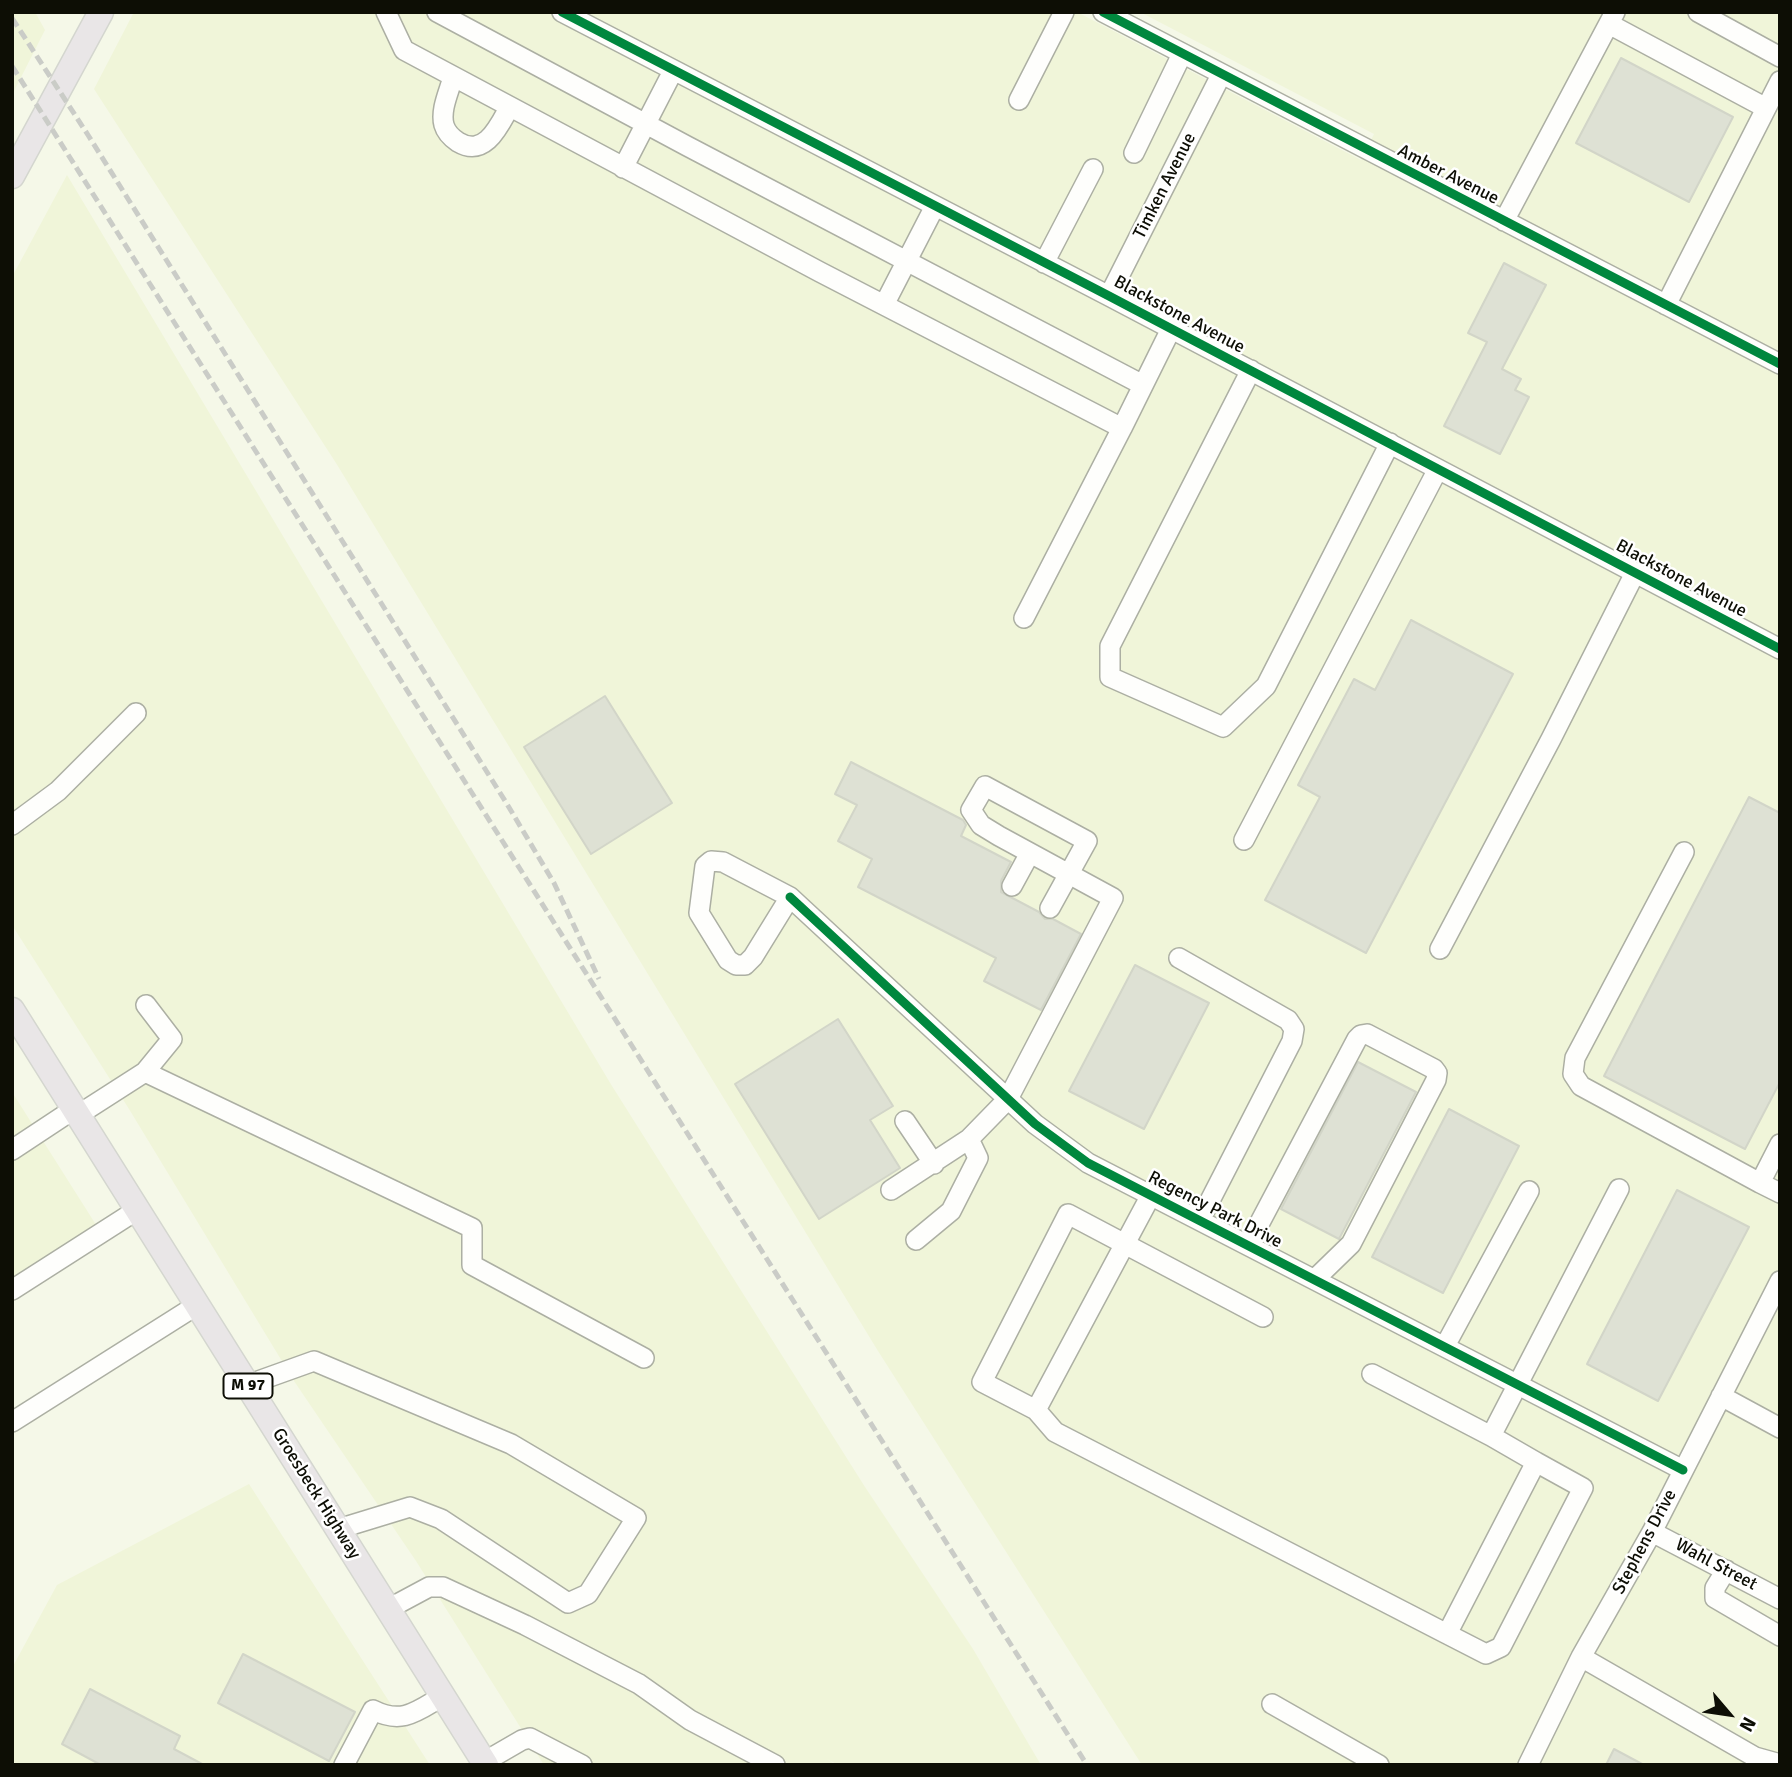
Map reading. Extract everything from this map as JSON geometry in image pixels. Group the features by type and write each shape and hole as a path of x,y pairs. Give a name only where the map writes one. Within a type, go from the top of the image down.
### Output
{"main road":[{"path":"12,175 101,12"},
{"name":"Groesbeck Highway","path":"12,1010 485,1763"}],"street":[{"path":"386,12 404,50 623,168 1122,428"},
{"path":"437,12 1143,385"},
{"name":"Blackstone Avenue","path":"562,12 1780,649"},
{"path":"1019,100 1065,12"},
{"name":"Amber Avenue","path":"1103,12 1780,364"},
{"path":"1698,12 1780,57"},
{"path":"1504,221 1612,18 1766,108"},
{"path":"1134,152 1182,54"},
{"path":"623,168 673,71"},
{"name":"Timken Avenue","path":"1109,296 1221,75"},
{"path":"453,77 444,107 444,125 449,135 459,143 479,146 488,140 509,107"},
{"path":"1666,305 1780,81"},
{"path":"1044,263 1093,169"},
{"path":"884,305 935,206"},
{"path":"1024,618 1171,329"},
{"path":"1251,370 1110,646 1110,677 1223,727 1266,686 1390,443"},
{"path":"1244,840 1438,469"},
{"path":"1440,949 1635,573"},
{"path":"12,825 58,791 136,713"},
{"path":"891,1190 969,1139 1008,1099 1113,898 1069,874 1030,853 981,825 971,810 985,786 1087,841 1069,874 1050,908"},
{"path":"1684,852 1575,1058 1573,1074 1581,1086 1780,1193"},
{"path":"1012,886 1030,853"},
{"name":"Regency Park Drive","path":"790,897 753,957 745,965 736,965 728,960 699,913 705,866 711,861 723,862 790,897 1035,1124 1088,1163 1683,1470"},
{"path":"1179,958 1288,1020 1294,1029 1293,1041 1200,1220"},
{"path":"12,1150 145,1072 172,1039 146,1005"},
{"path":"1248,1245 1357,1039 1367,1034 1434,1069 1437,1073 1436,1080 1354,1237 1342,1254 1315,1279"},
{"path":"145,1072 472,1228 472,1265 644,1358"},
{"path":"905,1121 934,1164"},
{"path":"915,1240 951,1211 978,1158 969,1139"},
{"path":"1760,1183 1780,1144"},
{"path":"1491,1436 1619,1189"},
{"path":"1444,1346 1529,1191"},
{"path":"1036,1410 1151,1195"},
{"path":"12,1290 137,1210"},
{"path":"1264,1317 1068,1214 982,1382 1036,1410 1055,1432 1486,1654 1501,1647 1583,1488 1372,1374"},
{"name":"Stephens Drive","path":"1528,1765 1581,1657 1652,1532 1780,1281"},
{"path":"12,1422 197,1305"},
{"path":"247,1385 314,1360 511,1444 636,1518 587,1594 568,1603 441,1519 410,1507 338,1529"},
{"path":"1721,1396 1780,1428"},
{"path":"1447,1634 1536,1462"},
{"name":"Wahl Street","path":"1652,1532 1780,1599"},
{"path":"1726,1570 1715,1588 1715,1598 1780,1636"},
{"path":"388,1609 429,1587 443,1587 525,1625 639,1684 690,1720 775,1765"},
{"path":"1581,1657 1755,1756 1780,1764"},
{"path":"344,1765 373,1710 386,1716 405,1718 443,1696"},
{"path":"1272,1704 1379,1765"},
{"path":"485,1763 522,1740 530,1738 582,1765"}],"shaded area":[{"path":"12,12 35,12 45,30 12,95"},
{"path":"134,12 1077,12 1361,160 1374,134 1140,12 1780,12 1780,1765 1142,1765 878,1351 336,463 94,89"},
{"path":"67,175 612,1086 865,1487 973,1649 1041,1765 838,1765 827,1759 836,1765 544,1765 416,1561 294,1381 129,1109 12,925 12,277"},
{"path":"12,1092 105,1239 12,1297"},
{"path":"249,1484 430,1765 12,1765 12,1668 57,1585"}],"building":[{"path":"1621,58 1733,117 1689,202 1576,143"},
{"path":"1504,263 1546,285 1502,369 1521,379 1515,390 1529,397 1500,454 1444,426 1487,342 1468,333"},
{"path":"1411,620 1513,674 1366,953 1265,900 1320,797 1298,785 1354,679 1375,690"},
{"path":"605,696 672,803 591,854 524,747"},
{"path":"851,762 963,820 966,825 961,836 1011,862 1001,881 1001,892 1039,912 1045,919 1053,919 1081,934 1041,1010 984,981 996,958 858,887 872,859 838,841 857,805 835,794"},
{"path":"1749,797 1780,813 1780,1082 1745,1149 1604,1076"},
{"path":"1135,965 1209,1003 1144,1129 1069,1091"},
{"path":"838,1019 893,1106 870,1120 900,1168 819,1219 735,1084"},
{"path":"1358,1062 1416,1092 1339,1239 1281,1209"},
{"path":"1449,1109 1519,1146 1443,1293 1372,1257"},
{"path":"1677,1190 1749,1227 1658,1401 1587,1364"},
{"path":"243,1654 355,1712 329,1761 218,1703"},
{"path":"90,1689 180,1736 174,1749 204,1765 101,1765 62,1744"},
{"path":"1614,1749 1644,1765 1606,1765"}],"railway":[{"path":"12,18 507,804 554,883 599,979"},
{"path":"12,66 1087,1765"}],"cycle path":[{"path":"562,12 1780,649"},
{"path":"1103,12 1780,364"},
{"path":"790,897 1035,1124 1088,1163 1683,1470"}]}
